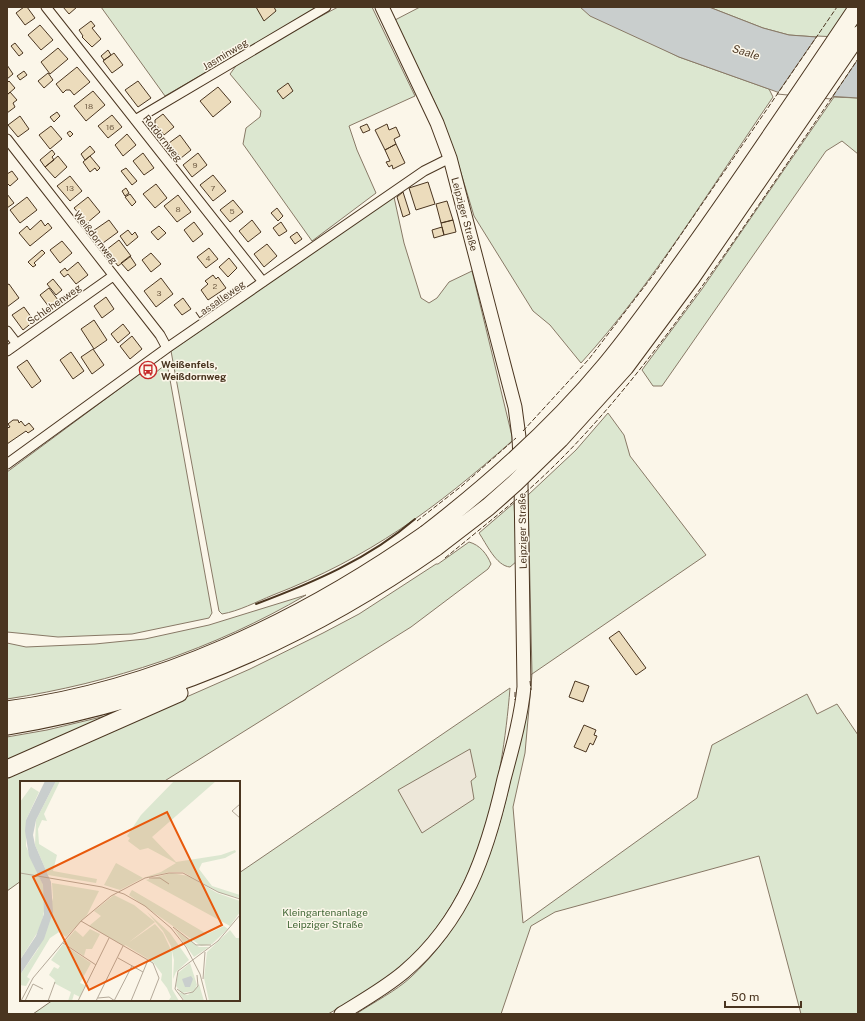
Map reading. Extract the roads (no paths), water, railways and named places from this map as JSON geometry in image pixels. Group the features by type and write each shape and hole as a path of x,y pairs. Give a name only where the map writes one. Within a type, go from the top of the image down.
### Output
{"highway":[{"path":"7,726 43,721 139,696 246,657 350,604 431,540 478,494 514,462 570,405 606,365 641,321 706,230 858,7"},
{"path":"7,710 109,688 171,669 205,656 272,627 333,594 396,556 431,540 488,507 560,439 616,377 691,278 858,35"},
{"path":"7,769 231,671 246,657"}],"street":[{"name":"Rotdornweg","path":"46,7 262,282"},
{"name":"Jasminweg","path":"135,120 326,7"},
{"name":"Leipziger Straße","path":"341,1014 387,985 422,955 446,926 462,902 481,862 494,822 523,694 523,565 518,423 512,391 450,158 437,123 382,7"},
{"name":"Weißdornweg","path":"7,140 160,335 167,348"},
{"name":"Lassalleweg","path":"7,463 262,282 424,171 450,158"},
{"name":"Schlehenweg","path":"7,351 113,276"},
{"path":"7,331 17,344"}],"water":[{"name":"Saale","path":"580,7 709,7 763,28 789,35 858,40 858,98 780,93 679,57 590,16"}],"place":[{"name":"Weißenfels, Weißdornweg","path":"148,370"}],"park label":[{"name":"Kleingartenanlage Leipziger Straße","path":"325,918"}]}
